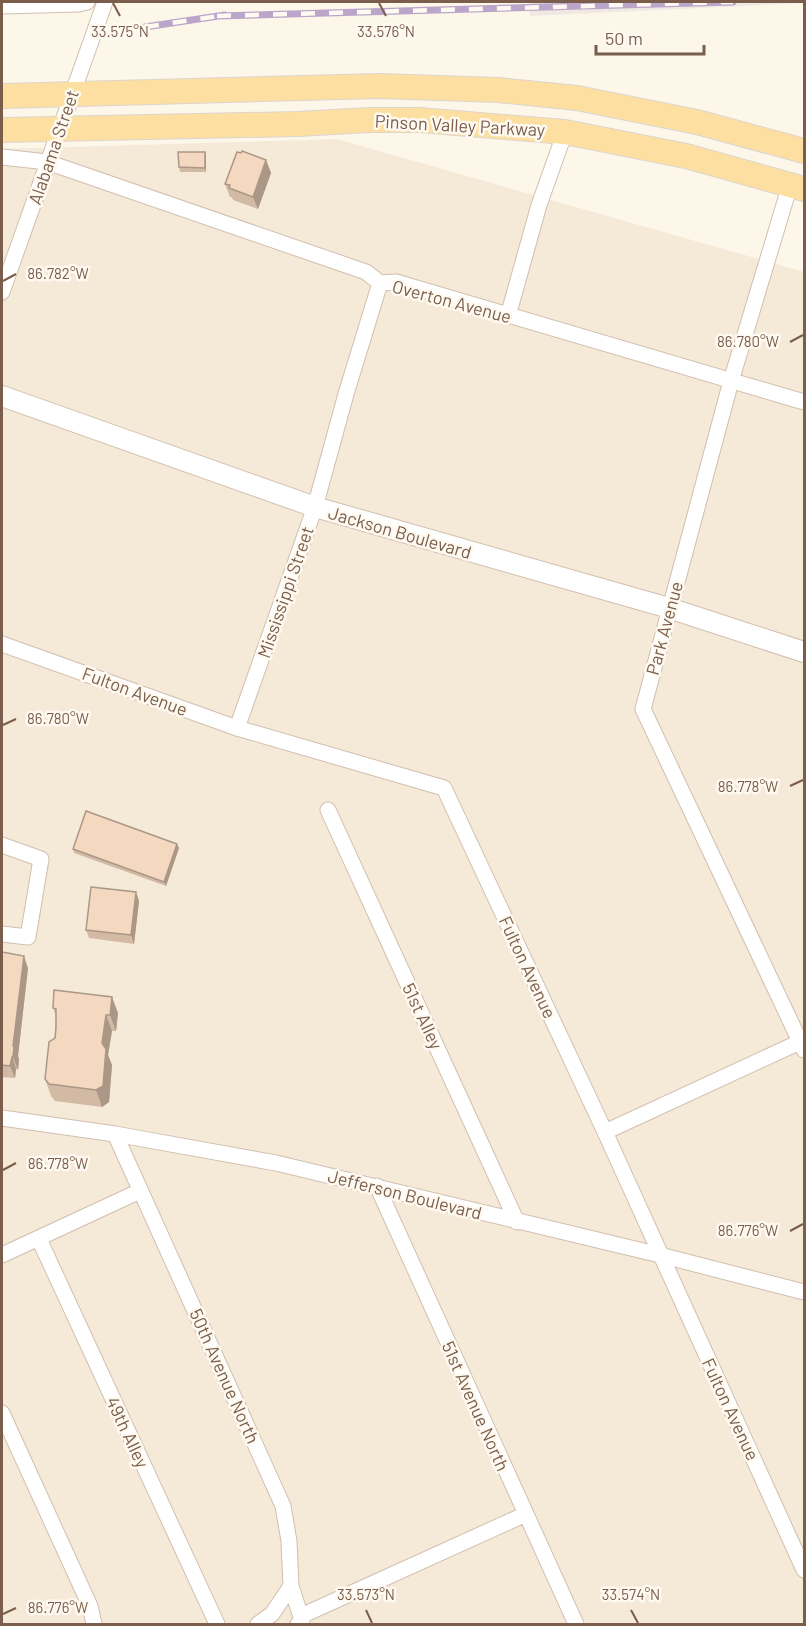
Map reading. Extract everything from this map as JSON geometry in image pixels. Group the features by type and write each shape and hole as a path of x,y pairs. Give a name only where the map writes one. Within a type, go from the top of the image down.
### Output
{"main road":[{"name":"Pinson Valley Parkway","path":"2,96 380,86 498,90 577,98 697,122 801,150"},
{"name":"Pinson Valley Parkway","path":"2,129 420,120 565,132 686,156 797,187"},
{"path":"797,187 801,150"}],"street":[{"path":"2,6 87,2"},
{"name":"Alabama Street","path":"2,292 70,94 105,2"},
{"path":"508,316 539,205 565,132"},
{"name":"Overton Avenue","path":"2,157 47,162 366,272 380,283 396,282 804,402"},
{"name":"Park Avenue","path":"797,187 731,381 643,710 803,1044"},
{"name":"Mississippi Street","path":"237,728 315,507 346,393 380,283"},
{"name":"Jackson Boulevard","path":"2,396 315,507 669,609 804,652"},
{"name":"Fulton Avenue","path":"2,644 237,728 444,788 605,1132 804,1570"},
{"name":"51st Alley","path":"328,810 517,1222"},
{"path":"2,845 41,859 28,937 2,934"},
{"path":"605,1132 803,1044"},
{"name":"Jefferson Boulevard","path":"2,1118 115,1134 276,1163 804,1292"},
{"name":"50th Avenue North","path":"115,1134 283,1506 289,1541 291,1586 300,1620"},
{"name":"51st Avenue North","path":"377,1186 576,1624"},
{"path":"2,1255 140,1191"},
{"name":"49th Alley","path":"39,1239 218,1624"},
{"path":"2,1413 90,1606 94,1624"},
{"path":"300,1620 526,1514"},
{"path":"258,1624 272,1614 291,1586"}],"shaded area":[{"path":"530,2 804,2 804,3 530,16"},
{"path":"337,139 804,272 804,1624 2,1624 2,149"}],"building":[{"path":"242,151 266,160 253,197 229,188 230,185 225,184 237,152"},
{"path":"178,152 205,152 205,168 179,167"},
{"path":"86,811 177,844 164,882 73,849"},
{"path":"91,887 136,892 131,935 86,930"},
{"path":"2,952 24,956 13,1057 10,1066 2,1065"},
{"path":"54,990 112,997 110,1015 106,1015 102,1043 106,1049 103,1086 96,1090 49,1084 45,1079 49,1042 55,1038"}],"railway":[{"path":"217,16 733,2"},
{"path":"145,27 225,15"}]}
